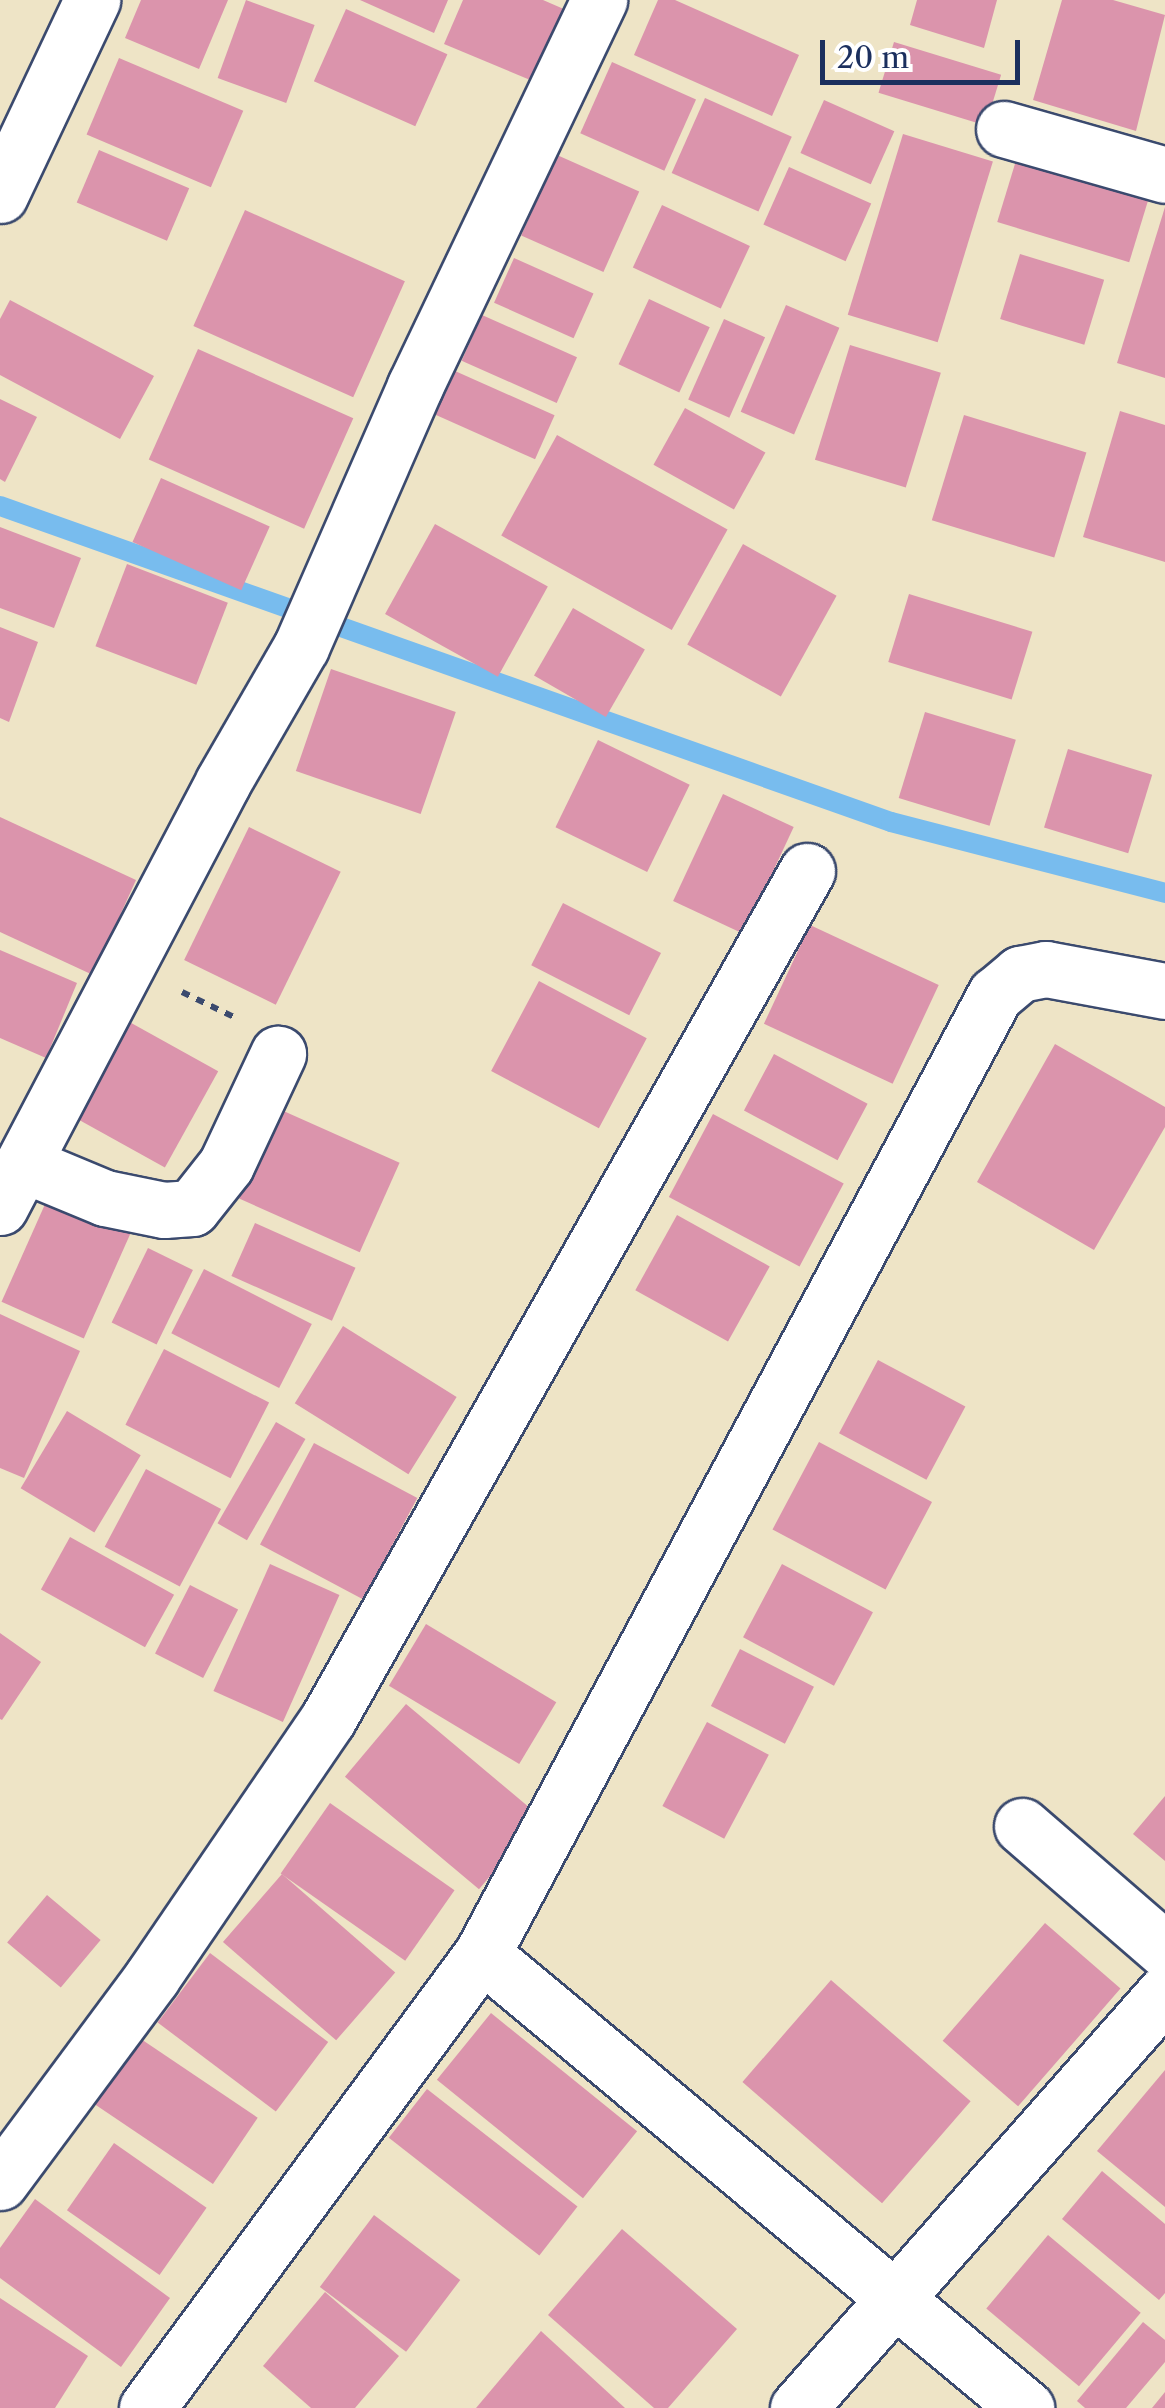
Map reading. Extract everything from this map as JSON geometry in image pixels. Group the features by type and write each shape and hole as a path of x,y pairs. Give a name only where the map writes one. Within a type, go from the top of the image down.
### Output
{"street":[{"path":"0,195 92,0"},
{"path":"278,1054 226,1165 192,1208 164,1210 11,1185 126,966 302,647 415,386 599,0"},
{"path":"1004,129 1165,175"},
{"path":"0,2182 152,1977 328,1719 807,871"},
{"path":"148,2408 482,1954 995,995 1020,974 1046,970 1165,991"},
{"path":"1022,1826 1165,1950"},
{"path":"482,1954 896,2295 1026,2408"},
{"path":"798,2408 1165,1993"}],"path":[{"path":"126,966 246,1022 278,1054"}],"building":[{"path":"141,0 228,0 199,69 125,38"},
{"path":"246,0 315,25 286,103 218,78"},
{"path":"360,0 448,0 434,33"},
{"path":"463,0 543,0 566,10 535,82 444,44"},
{"path":"658,0 675,0 799,55 772,116 634,55"},
{"path":"917,0 997,0 984,48 910,25"},
{"path":"1062,0 1113,0 1165,15 1136,131 1033,100"},
{"path":"346,9 447,54 415,126 314,81"},
{"path":"894,42 1001,75 986,125 879,93"},
{"path":"119,58 243,111 211,187 87,134"},
{"path":"612,62 696,99 664,171 580,133"},
{"path":"705,98 792,137 758,212 672,173"},
{"path":"824,100 894,131 871,184 800,153"},
{"path":"903,134 993,161 938,342 848,315"},
{"path":"99,150 189,188 167,241 77,202"},
{"path":"1018,154 1150,194 1129,262 997,222"},
{"path":"557,155 639,192 603,272 521,235"},
{"path":"789,167 871,204 846,261 763,225"},
{"path":"662,205 750,246 721,309 633,268"},
{"path":"1165,207 1165,378 1117,363"},
{"path":"245,210 405,281 353,397 193,326"},
{"path":"1020,254 1104,280 1084,345 1000,319"},
{"path":"514,258 593,293 574,338 494,303"},
{"path":"649,299 710,327 679,393 619,364"},
{"path":"10,300 154,376 120,439 0,375 0,319"},
{"path":"786,305 839,328 794,434 741,412"},
{"path":"482,315 577,357 557,403 462,361"},
{"path":"724,319 765,337 729,418 688,399"},
{"path":"850,345 941,373 906,488 815,460"},
{"path":"198,349 353,418 304,529 149,460"},
{"path":"455,371 555,415 535,459 435,415"},
{"path":"0,399 37,417 5,482 0,479"},
{"path":"685,408 765,453 734,509 653,465"},
{"path":"1120,411 1165,425 1165,562 1083,537"},
{"path":"964,415 1086,452 1054,558 932,520"},
{"path":"557,435 728,530 672,630 501,536"},
{"path":"161,478 270,526 241,590 133,542"},
{"path":"435,524 548,587 498,677 385,614"},
{"path":"0,527 81,558 54,628 0,608"},
{"path":"743,544 837,596 781,696 687,645"},
{"path":"127,564 228,603 196,685 95,646"},
{"path":"909,594 1032,632 1012,700 888,662"},
{"path":"573,608 645,650 606,717 534,676"},
{"path":"0,627 38,642 9,722 0,718"},
{"path":"331,669 456,712 421,814 296,771"},
{"path":"925,712 1016,740 990,826 899,798"},
{"path":"598,740 690,785 647,872 555,827"},
{"path":"1068,749 1152,775 1128,853 1044,827"},
{"path":"723,794 794,827 744,934 673,901"},
{"path":"0,817 136,880 93,975 0,932"},
{"path":"249,827 341,872 276,1005 184,960"},
{"path":"563,903 661,953 629,1015 531,965"},
{"path":"810,925 939,985 893,1084 764,1024"},
{"path":"0,950 77,983 46,1058 0,1038"},
{"path":"539,981 647,1038 599,1128 491,1071"},
{"path":"115,1014 218,1071 165,1167 62,1110"},
{"path":"1055,1044 1165,1107 1165,1127 1094,1250 977,1182"},
{"path":"774,1054 868,1104 838,1160 744,1111"},
{"path":"279,1109 400,1163 360,1252 239,1199"},
{"path":"713,1114 844,1183 800,1266 669,1197"},
{"path":"54,1184 136,1221 84,1338 2,1302"},
{"path":"677,1215 770,1266 728,1342 635,1290"},
{"path":"255,1223 355,1268 332,1321 231,1276"},
{"path":"148,1248 193,1270 157,1345 112,1323"},
{"path":"204,1269 312,1324 279,1388 171,1333"},
{"path":"0,1314 80,1351 24,1478 0,1468"},
{"path":"343,1326 457,1397 408,1474 295,1403"},
{"path":"164,1349 269,1403 231,1478 125,1425"},
{"path":"878,1360 965,1406 926,1480 839,1433"},
{"path":"67,1411 141,1455 94,1532 21,1488"},
{"path":"276,1422 305,1439 247,1540 218,1523"},
{"path":"819,1442 932,1502 886,1590 773,1529"},
{"path":"314,1443 417,1498 363,1599 260,1545"},
{"path":"146,1469 221,1509 180,1587 105,1547"},
{"path":"70,1537 174,1595 145,1647 41,1589"},
{"path":"270,1564 339,1595 283,1722 213,1691"},
{"path":"782,1564 873,1612 834,1686 743,1637"},
{"path":"190,1585 238,1610 203,1678 155,1654"},
{"path":"426,1624 556,1702 519,1764 389,1686"},
{"path":"0,1633 41,1662 2,1720 0,1719"},
{"path":"740,1649 814,1687 785,1744 711,1706"},
{"path":"406,1704 540,1816 479,1889 345,1777"},
{"path":"707,1722 769,1755 724,1839 662,1806"},
{"path":"1165,1796 1165,1861 1133,1834"},
{"path":"330,1803 455,1890 405,1961 281,1873"},
{"path":"282,1874 395,1972 336,2040 223,1942"},
{"path":"47,1895 101,1940 61,1987 7,1942"},
{"path":"1045,1923 1120,1989 1018,2106 943,2041"},
{"path":"210,1953 328,2042 276,2112 158,2022"},
{"path":"831,1980 971,2101 882,2203 742,2082"},
{"path":"491,2013 637,2131 583,2198 437,2080"},
{"path":"135,2035 258,2118 213,2184 90,2101"},
{"path":"1165,2070 1165,2207 1097,2151"},
{"path":"427,2089 578,2207 539,2255 389,2138"},
{"path":"114,2143 207,2208 160,2275 67,2210"},
{"path":"1102,2171 1165,2224 1165,2293 1159,2300 1062,2219"},
{"path":"35,2199 170,2298 121,2367 0,2278 0,2248"},
{"path":"374,2215 460,2280 406,2352 320,2287"},
{"path":"622,2229 737,2329 668,2408 654,2408 548,2315"},
{"path":"1048,2235 1141,2313 1079,2386 986,2309"},
{"path":"325,2292 399,2356 355,2408 311,2408 263,2366"},
{"path":"0,2298 88,2356 55,2408 0,2408"},
{"path":"1143,2322 1165,2340 1165,2362 1126,2408 1085,2408 1077,2401"},
{"path":"541,2331 625,2408 476,2408"},
{"path":"1165,2392 1165,2408 1152,2408"}],"waterway":[{"path":"0,506 891,822 1165,893"}]}
